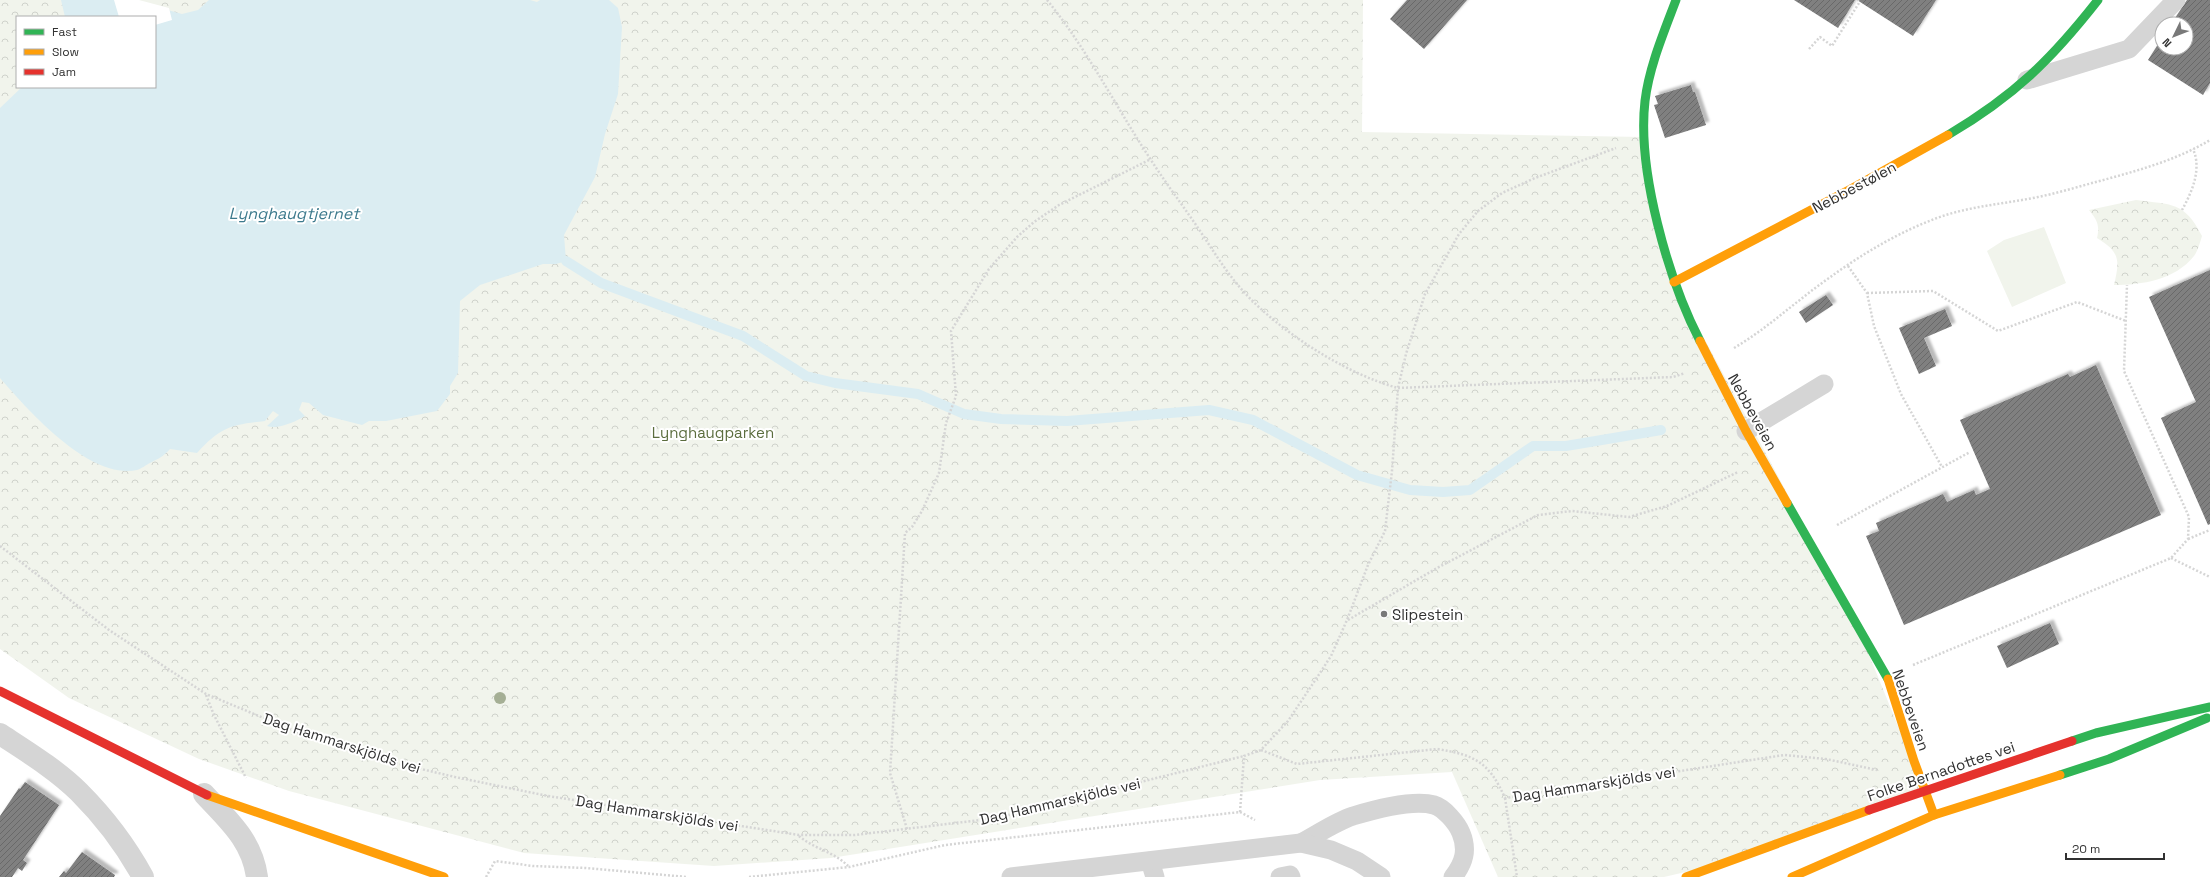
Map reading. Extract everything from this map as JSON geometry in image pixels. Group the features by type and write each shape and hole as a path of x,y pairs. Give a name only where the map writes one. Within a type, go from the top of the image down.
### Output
{"main road":[{"name":"Nebbeveien","path":"1676,0 1654,63 1645,100 1643,137 1655,212 1674,282 1695,332 1746,431 1887,676 1924,790 1934,815"},
{"name":"Nebbestølen","path":"1674,282 1736,248 1846,193 1955,131 2027,80 2055,54 2098,0"},
{"path":"0,691 204,794 257,810 444,877"},
{"name":"Folke Bernadottes vei","path":"1686,877 1924,790 2096,733 2210,707"},
{"path":"1792,877 1934,815 2109,759 2210,717"}],"street":[{"path":"0,734 28,752 79,791 128,850 143,877"},
{"path":"204,794 244,839 255,860 257,877"}],"lane":[{"name":"Nebbestølen","path":"2027,80 2129,49 2176,0"},
{"path":"1746,431 1824,384"},
{"path":"1011,877 1152,869 1301,843 1352,816 1409,803 1434,805 1448,814 1460,830 1466,847 1462,866 1453,877"},
{"path":"1301,843 1331,850 1357,861 1381,877"},
{"path":"1280,877 1290,875 1291,877"}],"path":[{"path":"1047,0 1102,80 1150,159 1224,268 1243,292 1269,317 1317,350 1377,382 1398,388 1673,377 1687,373"},
{"path":"1809,49 1820,38 1832,46 1858,3 1858,0"},
{"name":"Dag Hammarskjölds vei","path":"0,546 109,630 206,694 307,736 383,760 448,776 548,796 799,835 855,835 893,832 908,828 997,818 1244,756 1262,750 1288,721 1331,656 1347,620 1368,565 1385,531 1392,470 1398,388 1406,354 1425,294 1459,234 1478,211 1502,193 1535,178 1599,156 1643,137"},
{"path":"1735,347 1763,330 1782,313 1830,277 1894,237 1938,218 1975,207 2038,197 2142,170 2193,149 2210,140"},
{"path":"2182,210 2189,198 2196,176 2197,157 2193,149"},
{"path":"908,828 890,773 905,533 912,527 922,511 939,474 946,423 956,396 951,331 989,269 1017,237 1034,222 1059,205 1150,159"},
{"path":"1848,266 1867,293 1874,326 1901,394 1942,467"},
{"path":"2127,285 2124,371 2189,517 2188,539"},
{"path":"1867,293 1933,291 1998,331 2077,302 2126,321"},
{"path":"1837,525 1970,452"},
{"path":"1347,620 1437,568 1538,514 1572,511 1629,517 1667,506 1742,470"},
{"path":"1887,676 2171,558 2188,539 2210,530"},
{"path":"2171,558 2210,577"},
{"path":"206,694 214,715 255,792 257,810"},
{"name":"Dag Hammarskjölds vei","path":"1262,750 1297,764 1332,762 1422,750 1437,749 1458,752 1482,762 1498,782 1505,798 1784,755 1826,760 1877,770"},
{"name":"Dag Hammarskjölds vei","path":"749,877 849,867 945,845 1240,812 1244,756"},
{"path":"1505,798 1517,877"},
{"path":"799,835 808,844 835,855 849,867"},
{"path":"486,877 496,861 533,866 586,868 687,877"}],"green space":[{"name":"Lynghaugparken","path":"0,0 1363,0 1362,132 1643,137 1674,282 1854,618 1924,790 1724,863 1664,877 1498,877 1452,772 1320,780 831,858 714,866 524,853 289,791 199,759 69,698 0,649"},
{"path":"2136,200 2168,204 2176,207 2189,216 2202,236 2194,256 2177,271 2157,280 2136,284 2114,285 2117,269 2116,257 2114,252 2105,243 2097,238 2097,223 2089,210"},
{"path":"2044,227 2066,283 2012,307 1987,251 2004,240"}],"water":[{"name":"Lynghaugtjernet","path":"61,0 132,0 182,14 198,10 209,0 530,0 537,2 540,0 609,0 618,8 622,27 618,94 605,134 595,177 564,235 566,261 556,264 543,264 480,285 460,301 458,373 450,386 450,394 437,411 386,421 369,421 362,425 323,415 309,403 302,402 299,410 305,416 286,425 276,427 267,426 279,415 273,411 265,421 243,424 227,429 205,444 197,453 170,449 161,457 142,468 137,470 118,470 99,464 80,454 61,440 26,407 0,378 0,108 21,88 156,88 156,16 65,16"}],"pier":[{"path":"114,0 139,0 169,8 172,20 156,25 156,16 119,16"}],"building":[{"path":"1407,0 1467,0 1424,49 1390,19"},
{"path":"1794,0 1855,0 1838,28"},
{"path":"1857,0 1936,0 1913,36"},
{"path":"2187,0 2210,0 2210,83 2203,95 2148,60 2154,51 2154,56 2194,56 2194,16 2176,16"},
{"path":"1691,85 1693,92 1695,92 1706,125 1665,138 1654,105 1658,104 1655,96"},
{"path":"2210,270 2210,524 2208,525 2161,418 2196,402 2149,297"},
{"path":"1826,295 1833,305 1806,323 1799,312"},
{"path":"1945,309 1952,326 1924,338 1936,366 1919,374 1899,328"},
{"path":"2096,365 2161,515 1904,625 1866,536 1879,531 1876,523 1943,494 1947,502 1974,490 1976,495 1990,489 1960,420 2068,374 2070,377"},
{"path":"2050,623 2059,644 2007,668 1997,646"},
{"path":"25,782 59,805 23,860 27,863 22,871 18,868 12,877 0,877 0,816 19,788 20,789"},
{"path":"82,852 115,875 114,877 59,877 64,871 66,873"}],"waterway":[{"path":"566,261 601,283 743,336 806,376 835,383 918,394 964,414 1001,419 1067,421 1209,410 1253,420 1357,475 1410,490 1443,492 1470,490 1533,446 1566,446 1661,430"}],"traffic: fast":[{"path":"1676,0 1658,50 1647,88 1644,129 1646,159 1650,191 1666,256 1688,316 1700,341"},
{"path":"1948,135 1993,106 2030,75 2064,41 2098,0"},
{"path":"1787,503 1888,679"},
{"path":"2072,741 2096,733 2210,707"},
{"path":"2060,775 2109,759 2207,718"}],"traffic: slow":[{"path":"1674,282 1851,189 1948,135"},
{"path":"1700,341 1746,431 1787,503"},
{"path":"1888,679 1914,761 1934,815"},
{"path":"1792,877 1934,815 2060,775"},
{"path":"207,795 444,877"},
{"path":"1686,877 1869,810"}],"traffic: jam":[{"path":"0,691 207,795"},
{"path":"1869,810 2072,741"}],"place":[{"name":"Slipestein","path":"1384,614"}]}
